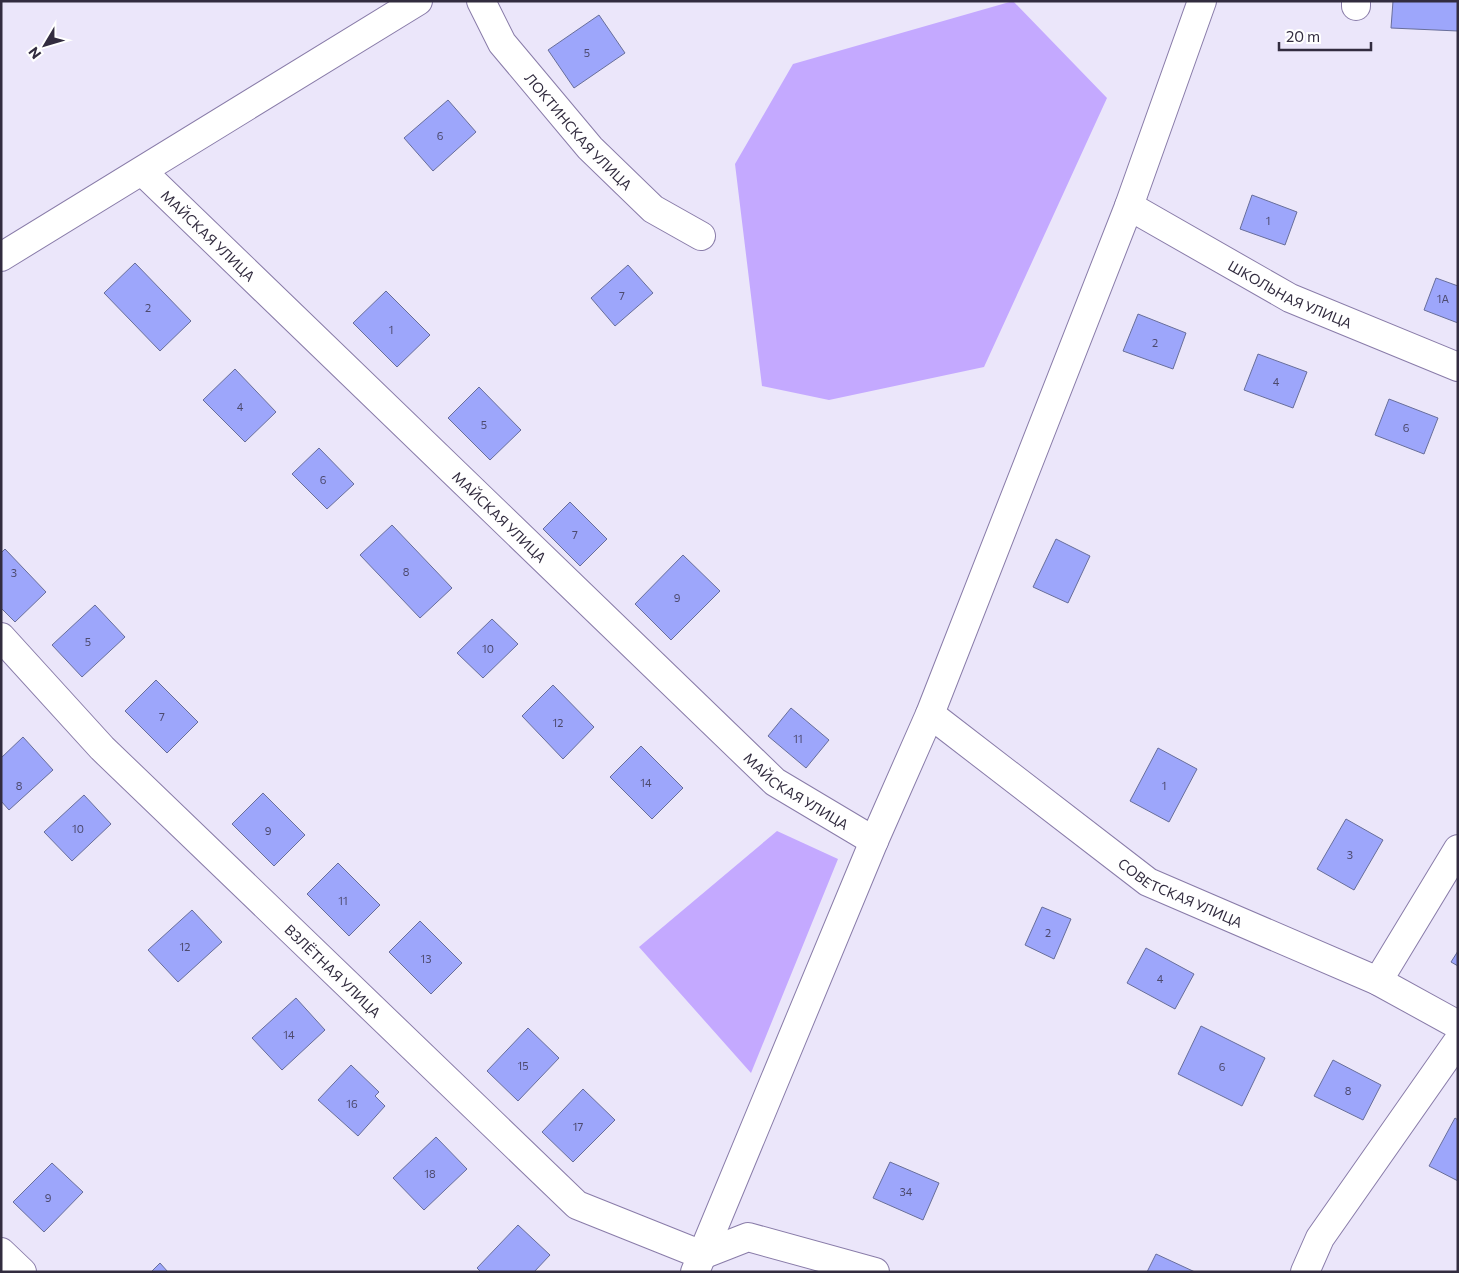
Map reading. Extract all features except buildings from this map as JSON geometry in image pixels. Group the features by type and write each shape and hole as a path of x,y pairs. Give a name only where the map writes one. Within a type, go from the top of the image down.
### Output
{"street":[{"path":"1,257 418,1"},
{"name":"ЛОКТИНСКАЯ УЛИЦА","path":"481,1 502,43 590,148 653,209 701,236"},
{"path":"698,1263 874,841 930,714 1129,206 1202,1"},
{"name":"МАЙСКАЯ УЛИЦА","path":"142,172 774,782 874,841"},
{"name":"ШКОЛЬНАЯ УЛИЦА","path":"1129,206 1290,298 1458,366"},
{"name":"ВЗЛЁТНАЯ УЛИЦА","path":"1,637 102,748 577,1205 698,1263"},
{"name":"СОВЕТСКАЯ УЛИЦА","path":"930,714 1148,882 1378,981 1458,1025"},
{"path":"1378,981 1458,849"},
{"path":"1305,1272 1320,1238 1458,1041"},
{"path":"698,1263 748,1237 875,1272"},
{"path":"1,1252 22,1272"}],"shaded area":[{"path":"1013,1 1107,98 984,367 829,400 762,386 735,164 793,64"},
{"path":"777,831 838,859 751,1073 639,947"}]}
